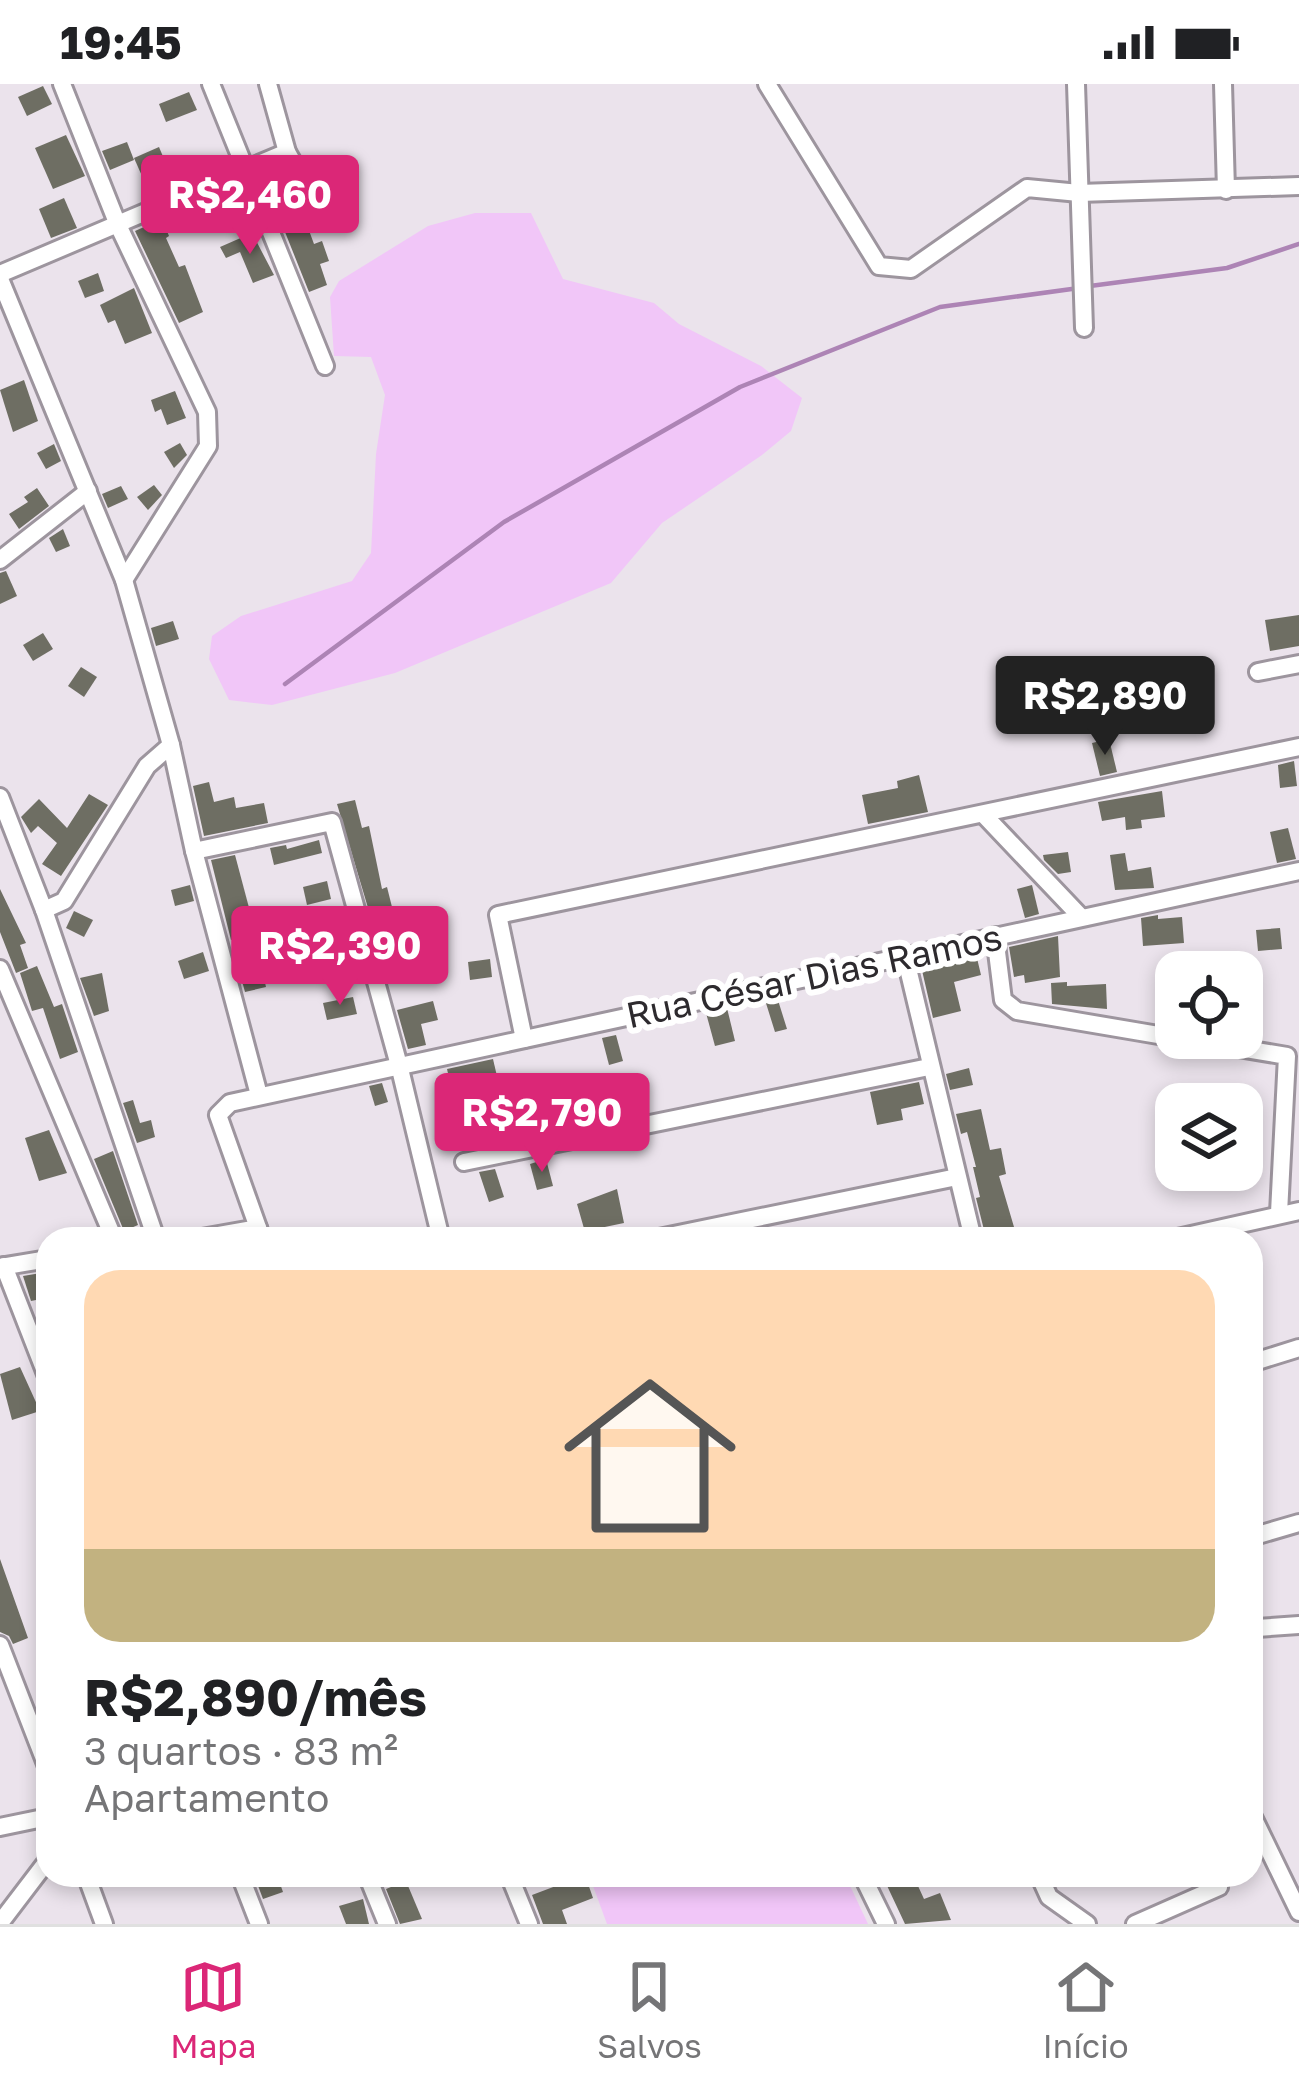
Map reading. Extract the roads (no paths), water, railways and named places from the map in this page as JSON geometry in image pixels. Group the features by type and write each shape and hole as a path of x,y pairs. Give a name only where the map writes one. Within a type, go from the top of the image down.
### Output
{"street":[{"path":"62,84 118,225 207,412 208,446 124,580"},
{"path":"211,84 325,366"},
{"path":"268,84 287,152 304,182"},
{"path":"767,84 879,266 911,269 1027,188 1079,193 1299,186"},
{"path":"1076,84 1084,328"},
{"path":"1223,84 1226,190"},
{"path":"258,1227 218,1115 230,1103 259,1095 171,745 124,580 0,276 287,152"},
{"path":"0,560 88,491"},
{"path":"1258,672 1299,664"},
{"path":"44,910 64,901 147,766 171,745"},
{"path":"524,1039 497,916 1299,747"},
{"path":"0,796 44,910 152,1227"},
{"path":"984,815 1080,916"},
{"path":"194,851 332,822 438,1227"},
{"name":"Rua César Dias Ramos","path":"259,1095 400,1069 1299,871"},
{"path":"995,936 1003,1000 1017,1011 1155,1034"},
{"path":"904,956 970,1227"},
{"path":"0,969 109,1227"},
{"path":"1263,1052 1287,1056 1279,1213"},
{"path":"464,1162 929,1067"},
{"path":"713,1227 957,1177"},
{"path":"1222,1227 1299,1211"},
{"path":"36,1261 2,1267 36,1350"},
{"path":"1263,1359 1299,1348"},
{"path":"1263,1534 1299,1523"},
{"path":"1263,1628 1299,1625"},
{"path":"0,1645 36,1738"},
{"path":"0,1828 36,1819"},
{"path":"1263,1838 1299,1912"},
{"path":"0,1923 36,1876"},
{"path":"90,1887 104,1924"},
{"path":"245,1887 260,1924"},
{"path":"372,1887 386,1924"},
{"path":"514,1887 529,1924"},
{"path":"868,1887 886,1924"},
{"path":"1044,1887 1048,1897 1087,1924"},
{"path":"1135,1924 1219,1887"}],"waterway":[{"path":"1090,286 1227,268 1299,244"},
{"path":"285,684 504,522 740,387 940,307 1079,288"}]}
